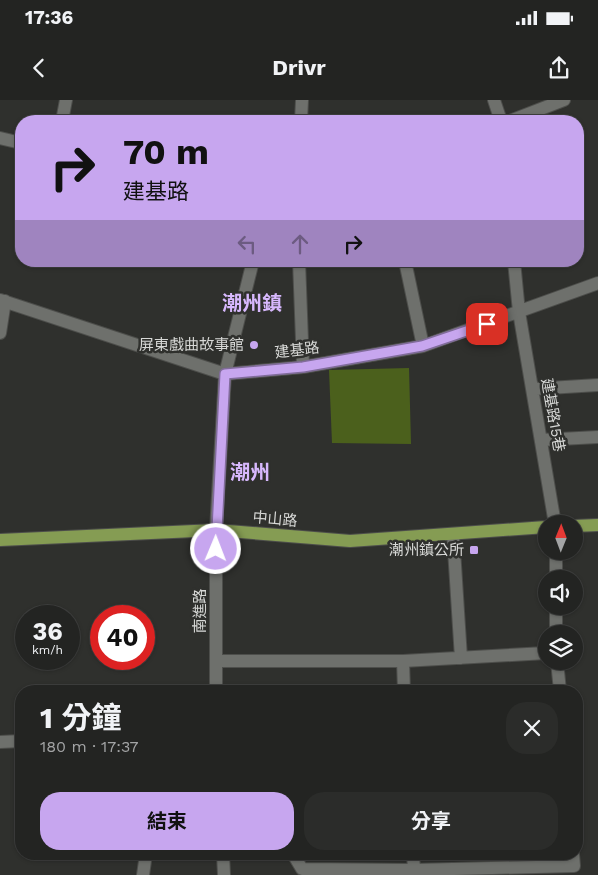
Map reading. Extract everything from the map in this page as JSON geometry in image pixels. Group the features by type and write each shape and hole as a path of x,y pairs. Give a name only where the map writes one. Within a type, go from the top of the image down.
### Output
{"main road":[{"path":"583,526 598,525"},
{"name":"中山路","path":"0,540 216,530 350,541 538,528"}],"street":[{"path":"63,115 66,100"},
{"path":"301,115 302,100"},
{"path":"494,100 499,115"},
{"path":"525,115 564,100"},
{"path":"0,138 15,142"},
{"name":"南進路","path":"216,685 216,530 225,374 252,267"},
{"path":"299,267 303,367"},
{"path":"406,267 422,346"},
{"name":"建基路15巷","path":"515,267 519,312 554,515"},
{"name":"建基路","path":"2,300 225,374 303,367 422,346 598,282"},
{"path":"0,333 2,300"},
{"path":"532,389 598,385"},
{"path":"541,440 598,437"},
{"path":"453,534 460,658"},
{"path":"216,661 403,662 538,653"},
{"path":"403,662 404,685"},
{"path":"558,670 559,685"},
{"path":"0,742 15,741"},
{"path":"143,875 145,860"},
{"path":"223,860 224,875"},
{"path":"297,860 302,869 414,870 573,860"},
{"path":"413,860 414,870"}],"green space":[{"path":"409,368 411,444 332,443 329,370"}],"place":[{"name":"屏東戲曲故事館","path":"254,345"},
{"name":"潮州鎮公所","path":"474,550"}],"district":[{"name":"潮州鎮","path":"252,303"},
{"name":"潮州","path":"250,472"}],"route":[{"path":"216,549 225,374 303,367 422,346 487,324"}]}
